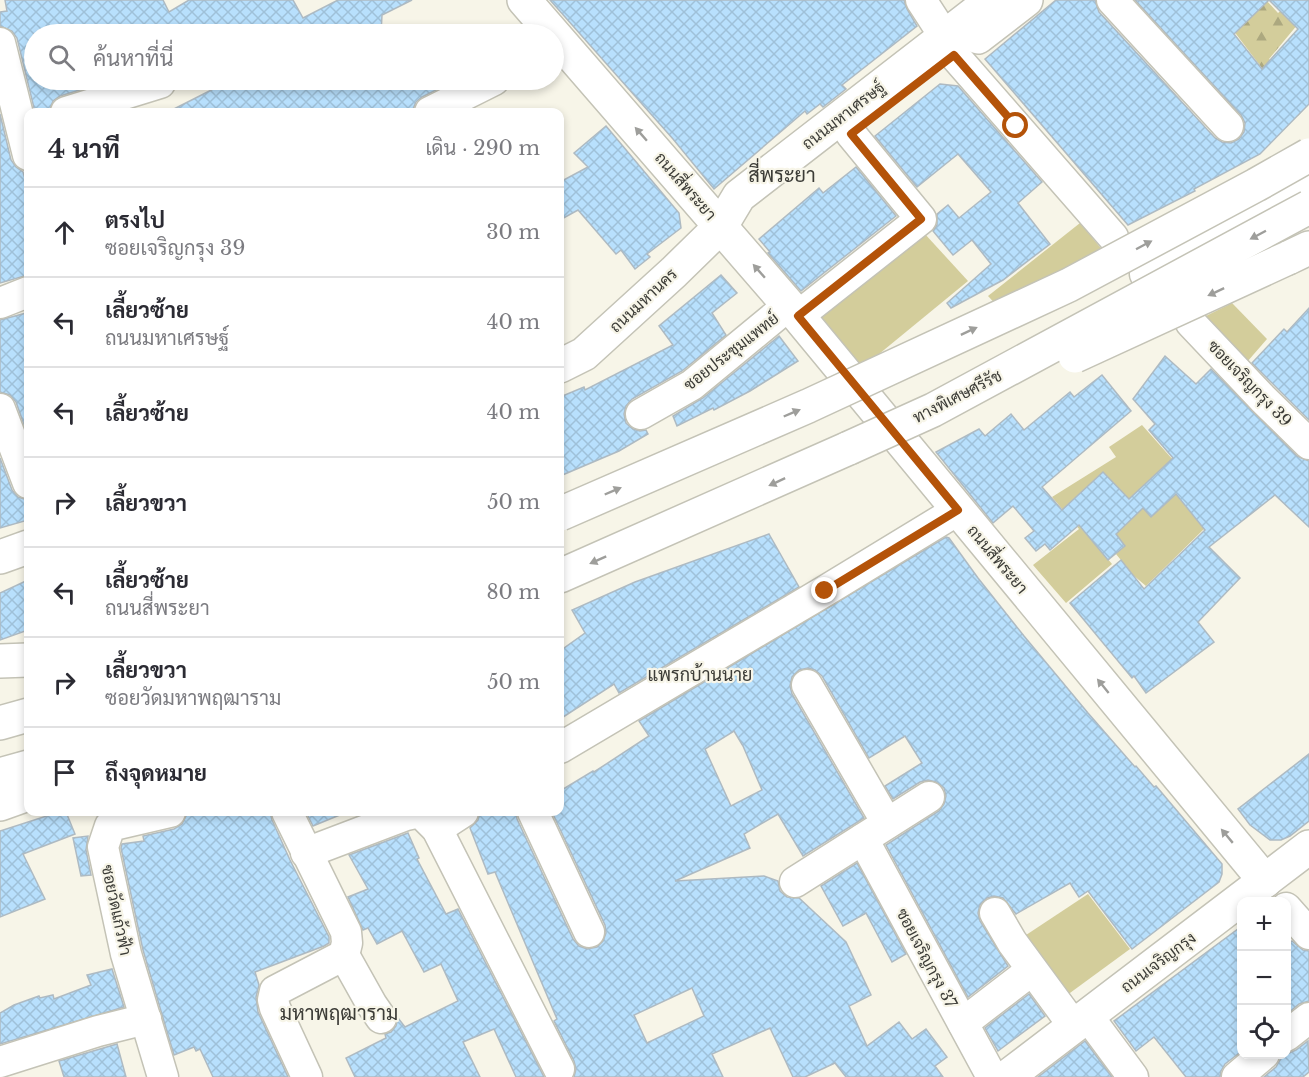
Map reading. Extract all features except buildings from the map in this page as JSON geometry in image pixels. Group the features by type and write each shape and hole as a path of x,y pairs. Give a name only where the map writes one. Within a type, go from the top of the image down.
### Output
{"main road":[{"name":"ถนนสี่พระยา","path":"524,0 543,24"},
{"name":"ถนนมหาเศรษฐ์","path":"721,226 748,213 851,134 950,46 992,0"},
{"name":"ถนนมหาเศรษฐ์","path":"721,226 739,196 950,46 1026,0"},
{"name":"ถนนสี่พระยา","path":"564,50 721,226 793,311 1273,891"},
{"path":"564,512 808,406 1069,285 1309,155"},
{"name":"ทางพิเศษศรีรัช","path":"564,574 768,486 933,410 1309,207"},
{"name":"ถนนมหานคร","path":"564,364 584,354 598,342 721,226"},
{"path":"933,410 1094,348 1309,248"},
{"path":"0,557 24,548"},
{"path":"0,661 24,660"},
{"path":"0,723 24,716"},
{"path":"0,776 24,768"},
{"path":"0,804 24,795"},
{"name":"ถนนเจริญกรุง","path":"1007,1077 1080,1020 1273,891 1309,847"}],"street":[{"path":"921,0 950,46 1113,237"},
{"path":"1112,0 1228,126"},
{"path":"0,43 24,122"},
{"path":"79,108 137,90"},
{"path":"438,108 474,90"},
{"name":"ซอยประชุมแพทย์","path":"641,414 692,385 921,219 851,134"},
{"path":"1145,274 1309,181"},
{"path":"0,303 24,294"},
{"name":"ซอยเจริญกรุง 39","path":"1191,322 1309,444"},
{"path":"0,409 24,472"},
{"path":"564,746 958,510"},
{"name":"ซอยเจริญกรุง 37","path":"807,685 963,1023 992,1077"},
{"path":"795,882 928,797"},
{"name":"ซอยวัดแก้วฟ้า","path":"153,816 111,826 103,847 126,954 163,1077"},
{"path":"289,816 346,932 347,943 344,954 381,1018"},
{"path":"306,853 403,816"},
{"path":"424,816 437,829 559,1068"},
{"path":"437,829 457,816"},
{"path":"535,816 589,932"},
{"path":"994,913 1032,970 1133,1077"},
{"path":"1291,913 1309,934"},
{"path":"307,1077 275,1008 273,1000 275,991 344,954"},
{"path":"963,1023 1032,970"},
{"path":"0,1062 98,1031 146,1019"},
{"path":"1237,1077 1258,1059"}],"green space":[{"path":"1185,0 1266,0 1278,13 1284,8 1298,24 1269,59 1309,96 1309,104 1298,116 1224,18"},
{"path":"1080,223 1105,253 1001,310 988,296"},
{"path":"924,233 968,281 862,368 810,308"},
{"path":"1232,303 1267,339 1247,362 1206,316"},
{"path":"1142,425 1189,478 1174,492 1204,529 1146,586 1133,575 1116,554 1125,546 1114,532 1097,546 1112,564 1066,603 1033,565 1079,529 1052,497 1116,457 1109,447"},
{"path":"1088,894 1130,949 1059,1001 1017,941"}],"district":[{"name":"สี่พระยา","path":"782,175"},
{"name":"แพรกบ้านนาย","path":"700,675"},
{"name":"มหาพฤฒาราม","path":"339,1013"}],"route":[{"path":"825,591 958,510 798,316 921,219 851,134 954,55 1016,126"}]}
